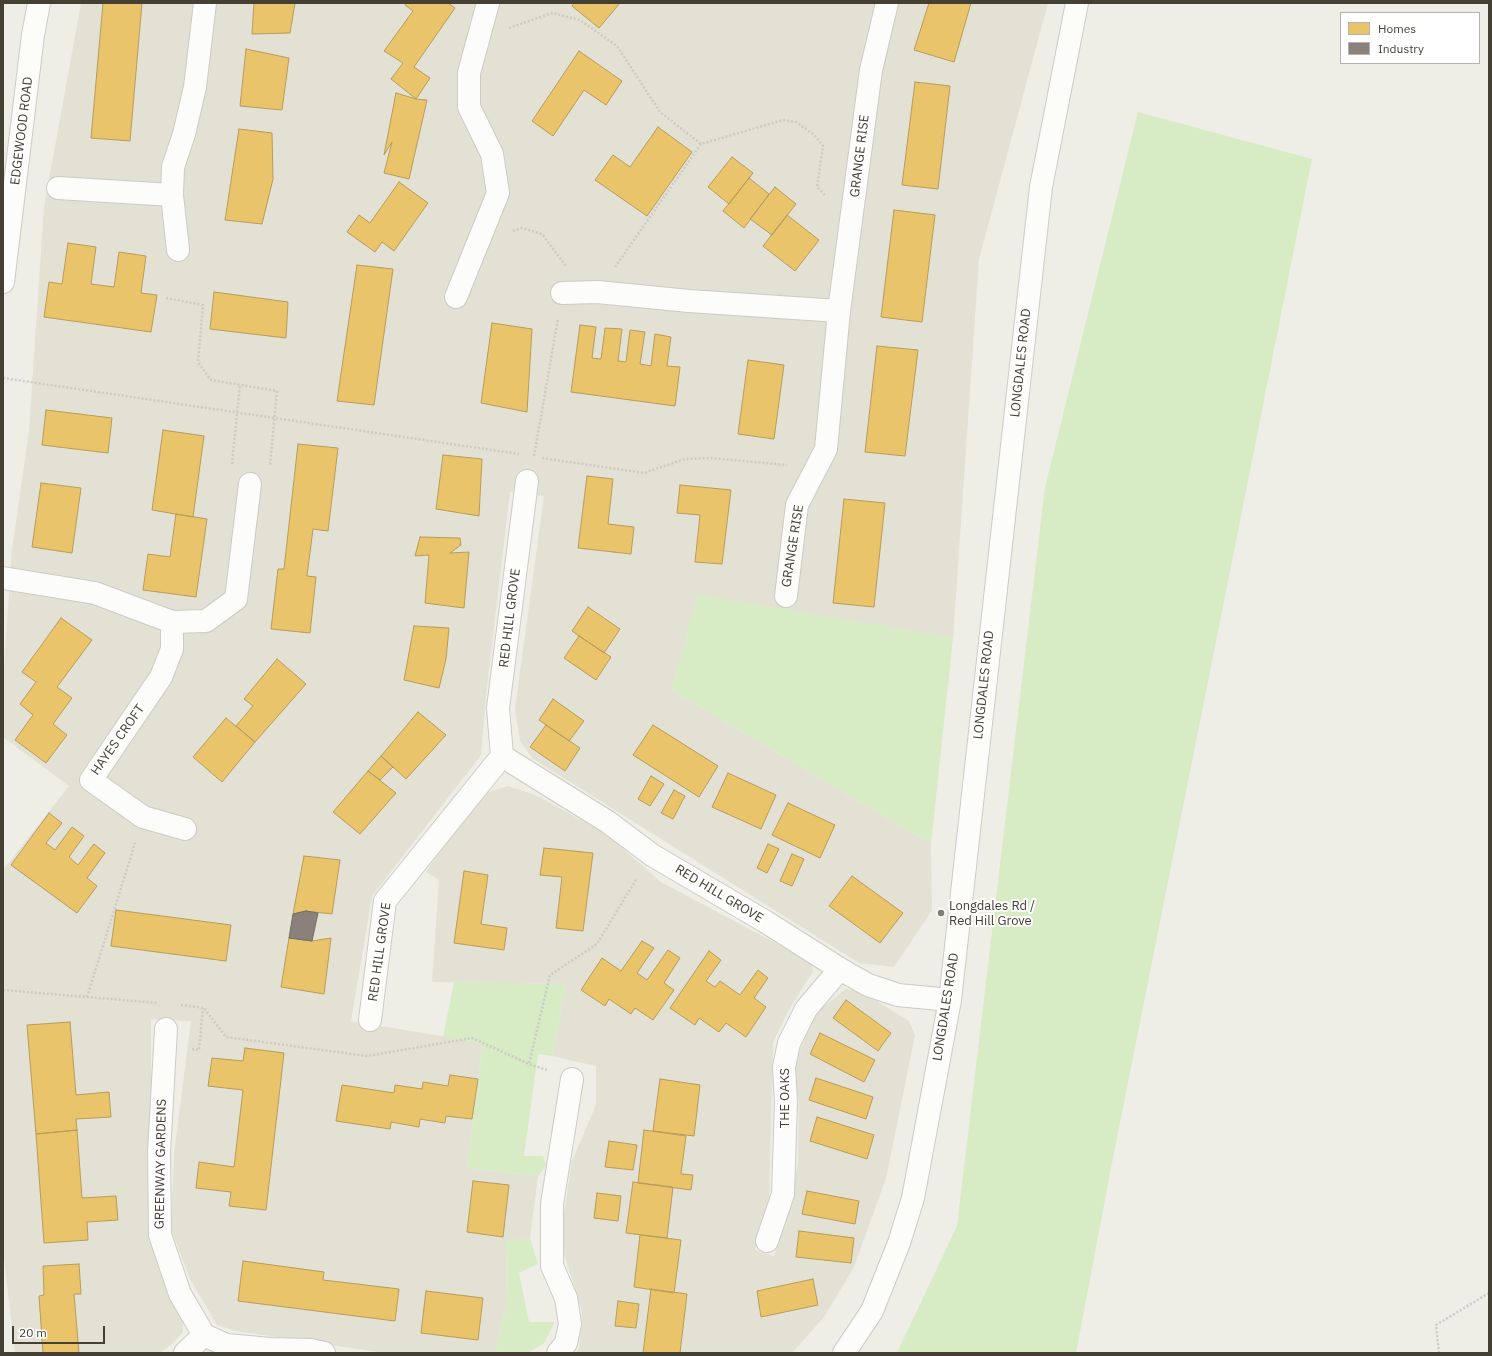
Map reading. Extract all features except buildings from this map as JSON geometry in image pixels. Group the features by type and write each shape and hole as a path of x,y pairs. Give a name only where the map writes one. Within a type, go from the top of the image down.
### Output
{"street":[{"name":"EDGEWOOD ROAD","path":"3,282 8,206 39,3"},
{"path":"178,250 172,196 173,167 184,134 195,87 205,3"},
{"path":"456,297 498,193 492,154 469,107 469,73 488,3"},
{"name":"GRANGE RISE","path":"786,596 797,505 826,449 839,311 871,70 887,3"},
{"name":"LONGDALES ROAD","path":"844,1353 872,1311 899,1243 913,1198 950,1000 1041,187 1077,3"},
{"path":"58,188 172,196"},
{"path":"562,294 598,292 689,301 839,311"},
{"name":"RED HILL GROVE","path":"370,1020 385,901 502,756 498,708 527,481"},
{"path":"3,578 95,593 172,622 206,621 236,599 250,484"},
{"name":"HAYES CROFT","path":"172,622 172,650 161,677 91,780 143,817 185,829"},
{"name":"RED HILL GROVE","path":"502,756 608,822 652,855 766,922 868,985 898,995 950,1000"},
{"name":"THE OAKS","path":"768,1241 783,1194 786,1102 784,1067 789,1044 806,1009 840,969"},
{"name":"GREENWAY GARDENS","path":"166,1029 159,1152 160,1235 180,1294 204,1335"},
{"path":"558,1353 566,1343 570,1324 566,1298 552,1266 552,1204 572,1079"},
{"path":"185,1353 204,1335 226,1345 270,1349 312,1350 324,1353"}],"path":[{"path":"479,38 552,13 580,20 617,46 660,112 701,144"},
{"path":"598,292 701,144 783,120 796,122 813,134 823,146 817,187 851,222"},
{"path":"476,247 521,228 542,234 568,268 562,294 534,457"},
{"path":"166,298 203,305 198,362 211,380 277,391 268,487 250,484"},
{"path":"3,378 644,473 685,459 711,458 817,468"},
{"path":"231,471 240,385"},
{"path":"526,455 527,481"},
{"path":"87,997 143,817"},
{"path":"529,1064 550,975 597,944 652,855"},
{"path":"3,990 162,1003"},
{"path":"176,1005 204,1008 226,1037 367,1056 472,1038 529,1064 572,1079"},
{"path":"1439,1353 1436,1325 1489,1293"}],"shaded area":[{"path":"81,3 1048,3 979,259 953,638 698,595 672,690 931,844 932,910 894,967 859,963 532,758 520,740 515,709 544,496 510,492 486,695 481,755 372,896 351,1021 483,1043 467,1168 538,1176 530,1238 506,1241 507,1303 495,1353 385,1353 236,1331 217,1325 190,1279 171,1229 174,1154 191,1021 151,1019 151,1221 182,1309 183,1332 172,1344 160,1353 15,1353 3,1249 3,870 69,786 3,737 3,681 12,550 29,431 44,207"},
{"path":"508,786 535,795 605,833 661,882 811,962 813,971 788,1011 773,1042 769,1206 755,1250 774,1256 790,1206 798,1163 799,1103 794,1067 813,1015 846,989 865,994 909,1021 915,1035 886,1178 854,1267 824,1317 792,1353 576,1353 579,1348 582,1311 560,1241 572,1161 596,1105 596,1066 552,1056 566,984 432,982 439,880 426,872 452,833 489,792"}],"green space":[{"path":"1138,112 1312,159 1110,1173 1076,1353 897,1353 957,1226 1045,487"},
{"path":"698,594 953,638 931,844 672,690"},
{"path":"454,982 566,984 552,1056 538,1054 524,1156 543,1156 546,1166 538,1176 467,1168 483,1044 443,1037"},
{"path":"530,1238 538,1264 519,1273 529,1322 555,1322 544,1343 528,1353 495,1353 507,1303 506,1241"}],"place":[{"name":"Longdales Rd / Red Hill Grove","path":"941,913"}]}
